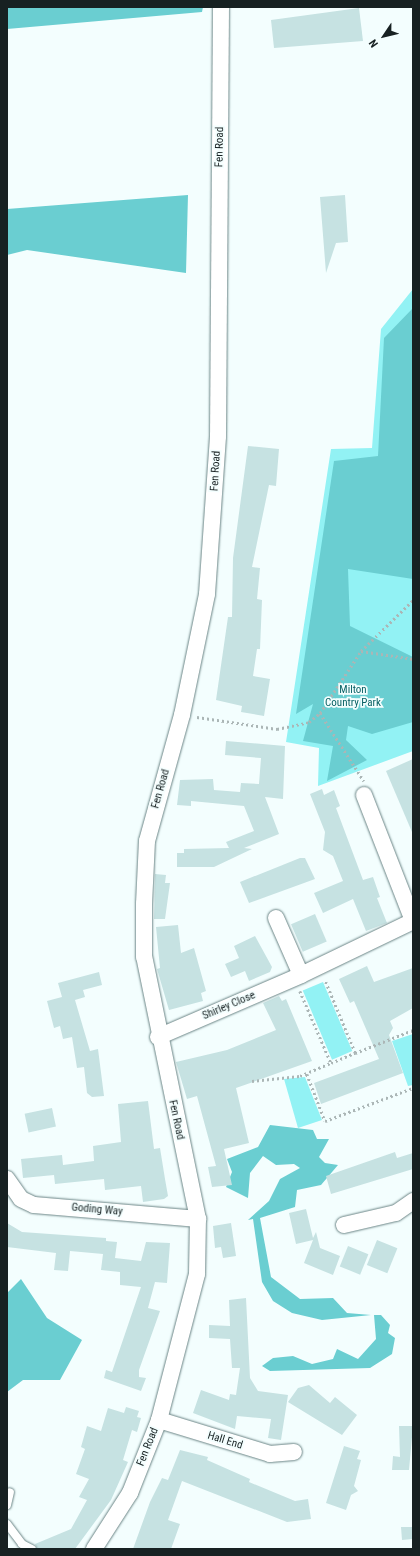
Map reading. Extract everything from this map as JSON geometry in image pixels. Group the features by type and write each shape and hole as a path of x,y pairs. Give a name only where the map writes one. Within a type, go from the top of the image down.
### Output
{"street":[{"name":"Fen Road","path":"94,1549 130,1493 159,1420 197,1274 198,1219 158,1037 144,957 147,840 182,715 207,594 216,475 221,7"},
{"name":"Shirley Close","path":"158,1037 297,977 413,921 364,795"},
{"path":"276,918 297,977"},
{"name":"Goding Way","path":"7,1179 21,1199 34,1205 198,1219"},
{"path":"344,1225 396,1212 413,1201"},
{"name":"Hall End","path":"159,1420 257,1450 294,1452"}],"lane":[{"path":"7,1505 10,1492"},
{"path":"7,1524 22,1544 32,1549"}],"path":[{"path":"182,715 277,729 309,722 320,713 361,651 413,600"},
{"path":"361,651 413,658"},
{"path":"320,713 361,774 364,795"},
{"path":"319,966 355,1053"},
{"path":"297,977 331,1063"},
{"path":"252,1081 307,1074 413,1030"},
{"path":"307,1074 325,1122 413,1088"}],"green space":[{"path":"7,7 203,7 202,12 7,29"},
{"path":"188,195 186,273 27,250 7,255 7,209"},
{"name":"Milton Country Park","path":"413,289 413,751 318,786 319,748 286,742 331,449 372,448 381,329"},
{"name":"Milton Country Park","path":"413,308 413,579 348,569 350,626 413,657 413,722 372,734 348,726 346,740 367,760 327,781 333,746 303,741 313,704 296,714 334,461 378,456 384,338"},
{"path":"323,982 352,1051 332,1060 303,991"},
{"path":"413,1034 413,1085 408,1086 392,1041"},
{"path":"305,1077 322,1120 298,1128 284,1079"},
{"path":"270,1125 313,1130 317,1139 329,1139 319,1157 325,1163 338,1165 321,1185 297,1190 295,1207 260,1218 271,1277 300,1299 333,1298 347,1313 371,1315 322,1320 292,1313 273,1301 262,1282 253,1219 248,1220 269,1201 280,1179 300,1168 294,1164 276,1165 263,1156 250,1173 248,1198 226,1187 232,1172 227,1159 258,1147"},
{"path":"21,1279 47,1318 82,1340 60,1380 23,1380 7,1392 7,1293"},
{"path":"374,1315 381,1315 390,1325 388,1333 395,1338 392,1354 370,1368 270,1371 262,1366 273,1358 293,1356 312,1364 333,1359 337,1349 358,1359 376,1339"}],"building":[{"path":"359,8 363,41 274,48 271,20"},
{"path":"345,195 348,242 336,243 326,273 320,197"},
{"path":"248,446 279,449 276,486 269,485 252,567 260,568 257,599 262,600 260,649 257,649 253,676 270,679 264,716 241,712 242,706 216,700 228,617 232,617 233,558"},
{"path":"226,741 285,746 283,799 265,797 279,834 244,848 252,849 214,867 177,867 177,853 184,853 184,849 229,848 226,842 254,831 244,806 191,801 191,806 177,805 180,780 213,779 214,790 240,792 241,783 259,784 261,758 225,755"},
{"path":"413,759 413,832 412,832 386,771"},
{"path":"322,789 324,795 334,790 340,806 336,808 363,880 373,877 380,897 377,898 387,923 366,931 353,899 323,913 314,893 343,881 333,856 323,850 325,832 310,794"},
{"path":"300,858 305,858 315,879 249,903 240,882"},
{"path":"155,874 166,875 165,883 170,883 165,919 154,919"},
{"path":"315,914 327,942 303,952 291,924"},
{"path":"178,925 181,953 194,948 206,991 201,993 203,1001 169,1010 157,969 160,968 156,927"},
{"path":"255,936 272,967 270,972 249,981 245,971 231,977 225,964 239,958 234,946"},
{"path":"367,966 374,982 413,968 413,1008 390,1021 393,1028 389,1035 403,1073 321,1104 314,1083 379,1059 354,1001 350,1003 339,979"},
{"path":"99,972 102,985 83,990 85,997 75,1000 90,1051 98,1049 104,1096 92,1097 87,1093 84,1067 77,1068 72,1037 63,1039 60,1026 54,1028 47,1001 62,997 58,983"},
{"path":"279,996 282,1001 286,999 312,1061 236,1088 249,1143 224,1149 232,1185 212,1187 208,1167 216,1166 197,1096 187,1099 176,1062 227,1050 276,1030 263,1003"},
{"path":"148,1101 154,1149 160,1148 168,1196 164,1199 143,1202 141,1186 105,1190 104,1179 55,1184 54,1175 23,1178 21,1159 62,1155 63,1165 94,1161 93,1146 121,1142 118,1104"},
{"path":"52,1108 56,1127 29,1132 25,1114"},
{"path":"395,1152 397,1158 413,1153 413,1169 331,1194 326,1176"},
{"path":"306,1209 313,1238 316,1232 320,1248 340,1256 333,1275 304,1263 313,1240 296,1244 289,1213"},
{"path":"7,1223 22,1232 106,1238 106,1241 117,1242 115,1258 141,1261 146,1242 170,1243 167,1283 155,1282 148,1308 160,1311 139,1370 139,1377 146,1378 141,1391 104,1378 106,1370 112,1372 141,1287 120,1285 120,1272 101,1270 103,1254 70,1251 68,1271 54,1270 56,1253 7,1247"},
{"path":"231,1223 236,1256 223,1258 221,1247 215,1248 213,1226"},
{"path":"377,1240 397,1248 387,1273 367,1265"},
{"path":"348,1246 368,1254 360,1275 340,1266"},
{"path":"246,1298 250,1378 258,1391 288,1395 281,1440 268,1438 271,1419 237,1416 235,1429 193,1413 201,1390 229,1400 230,1394 236,1395 240,1368 232,1368 230,1339 209,1338 209,1325 230,1326 229,1300"},
{"path":"309,1385 330,1403 335,1397 357,1415 342,1435 288,1402 298,1388"},
{"path":"126,1407 139,1411 137,1417 141,1418 137,1432 132,1430 123,1460 128,1462 111,1500 75,1549 37,1549 35,1544 71,1529 87,1500 79,1497 89,1479 76,1474 85,1449 81,1447 87,1426 101,1431 108,1408 124,1413"},
{"path":"399,1426 413,1426 409,1470 392,1470 393,1456 400,1457"},
{"path":"344,1446 360,1451 357,1459 361,1460 354,1486 358,1491 351,1495 346,1510 326,1503"},
{"path":"180,1450 208,1457 207,1460 250,1479 249,1482 295,1501 308,1499 311,1519 287,1522 182,1481 168,1520 180,1524 171,1549 133,1549 150,1502 162,1478 168,1480"},
{"path":"401,1527 413,1527 413,1539 402,1540"}]}
